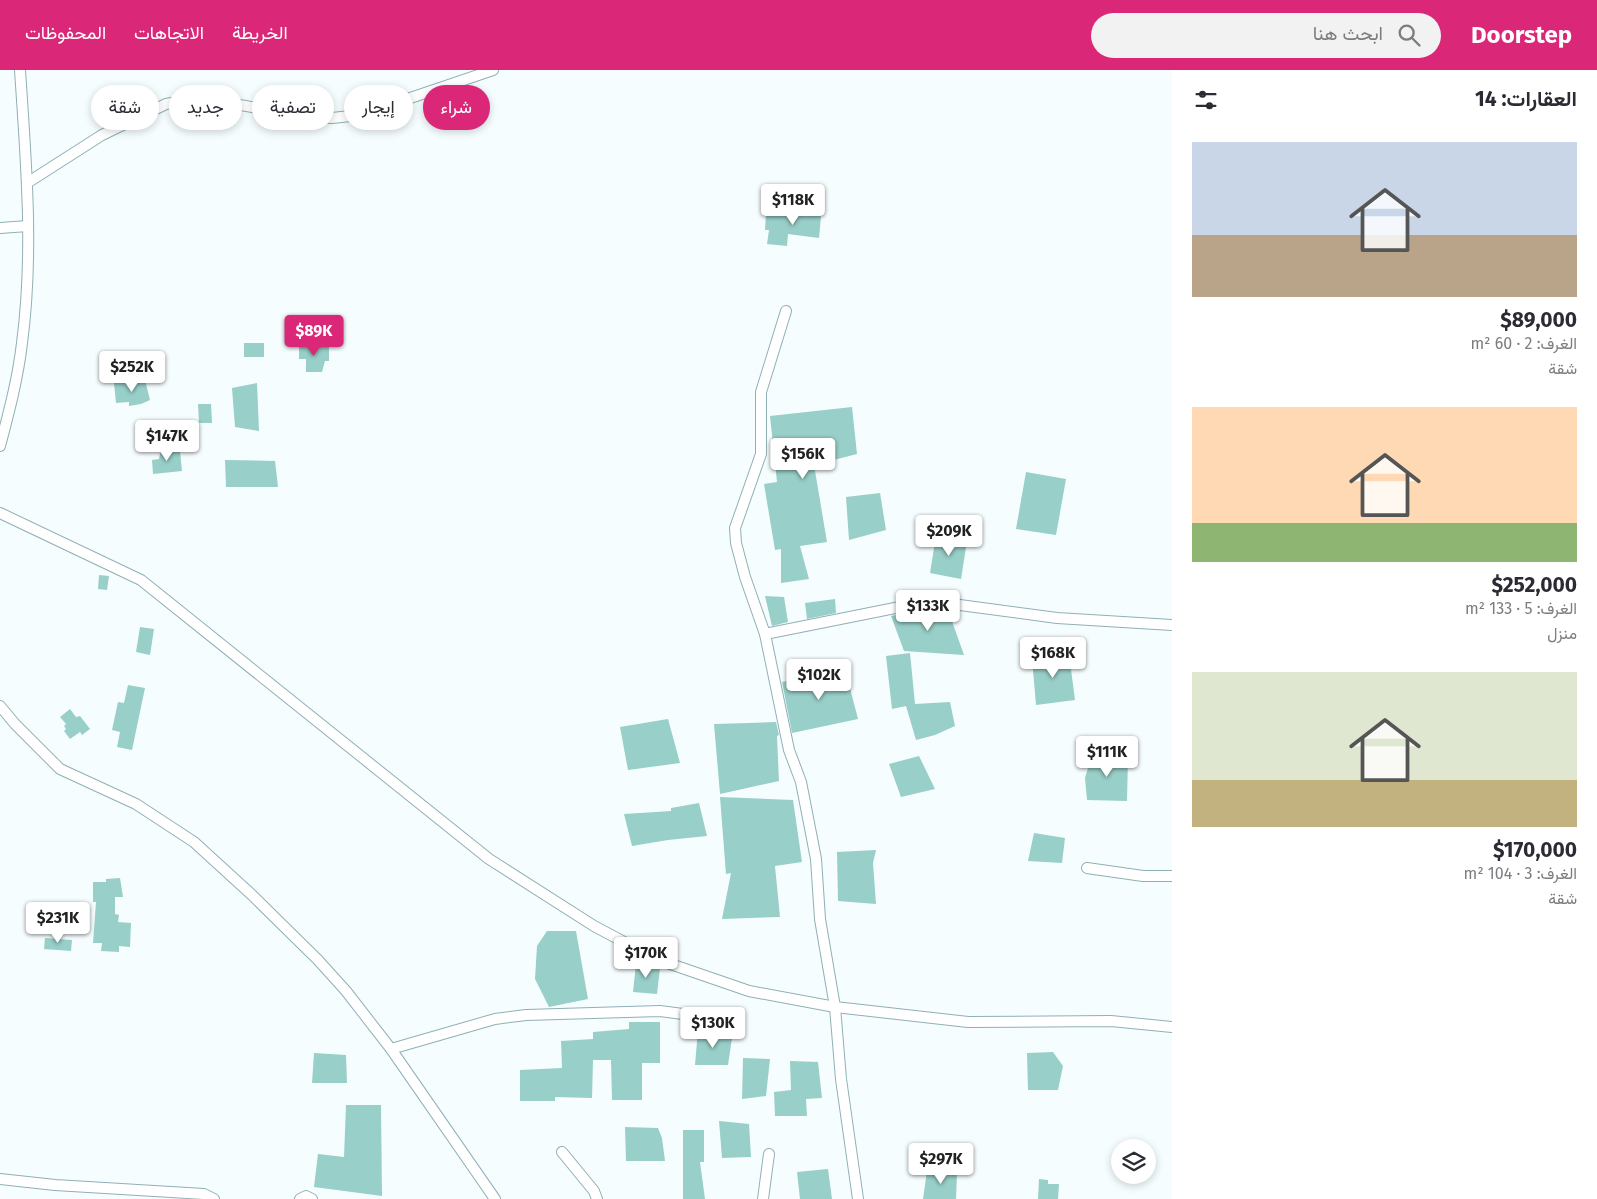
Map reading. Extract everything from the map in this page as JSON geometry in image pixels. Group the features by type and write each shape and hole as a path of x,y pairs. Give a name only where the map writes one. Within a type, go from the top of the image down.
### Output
{"street":[{"path":"0,446 22,343 27,285 27,183 20,70"},
{"path":"27,183 102,135 166,104 188,100 217,101 309,117 332,118 360,115 493,70"},
{"path":"0,228 28,226"},
{"path":"786,312 761,392 761,454 735,528 745,577 765,634 789,750 801,782 816,859 820,919 835,1007 841,1079 858,1199"},
{"path":"0,513 141,580 489,859 594,926 656,959 749,991 835,1007 968,1022 1110,1021 1172,1027"},
{"path":"765,634 930,601 1057,618 1172,625"},
{"path":"0,706 15,724 60,769 136,804 209,854 318,960 346,991 391,1049 495,1199"},
{"path":"1087,868 1142,876 1172,876"},
{"path":"391,1049 494,1019 526,1015 594,1011 660,1011 713,1018"},
{"path":"562,1152 594,1191 597,1199"},
{"path":"763,1199 769,1154"},
{"path":"0,1179 55,1185 204,1194 214,1199"},
{"path":"300,1199 306,1196 312,1199"}],"building":[{"path":"800,206 818,208 817,216 821,216 819,238 788,234 787,246 767,244 769,230 765,230 766,213 799,216"},
{"path":"244,343 264,343 264,357 244,357"},
{"path":"299,346 329,346 329,361 325,361 322,372 306,372 306,359 299,359"},
{"path":"145,380 150,400 129,406 129,402 116,403 114,383"},
{"path":"257,383 259,431 235,427 232,388"},
{"path":"198,404 211,404 212,423 199,423"},
{"path":"852,407 857,454 814,465 827,542 800,546 809,579 781,583 781,549 775,550 764,484 777,482 770,416"},
{"path":"170,449 171,452 180,451 182,471 153,474 152,460 159,459 161,450"},
{"path":"225,460 275,461 278,487 226,487"},
{"path":"1026,472 1066,479 1056,535 1016,529"},
{"path":"880,493 886,530 849,540 846,497"},
{"path":"936,536 967,541 961,579 930,573"},
{"path":"99,575 109,576 107,590 98,589"},
{"path":"765,596 784,597 788,622 772,626"},
{"path":"835,599 836,613 807,619 805,603"},
{"path":"930,608 948,610 964,655 904,651 891,616"},
{"path":"140,627 154,629 150,655 136,652"},
{"path":"910,653 915,704 950,702 955,726 935,735 916,740 906,706 892,709 886,656"},
{"path":"1069,654 1075,700 1036,705 1032,658"},
{"path":"845,669 858,719 792,733 782,682"},
{"path":"128,685 145,688 132,750 117,747 120,732 112,730 118,702 124,703"},
{"path":"70,709 76,717 80,716 90,729 82,735 80,732 70,739 64,731 66,724 60,717"},
{"path":"668,719 680,763 628,770 620,727"},
{"path":"776,722 779,735 777,736 779,781 720,794 714,724"},
{"path":"1093,751 1128,757 1127,801 1087,800 1085,778"},
{"path":"919,756 935,789 901,797 889,764"},
{"path":"720,797 793,800 802,862 775,866 780,917 722,919 731,873 726,874"},
{"path":"699,803 707,836 632,846 624,814 671,811 671,808"},
{"path":"1034,833 1065,838 1062,863 1028,861"},
{"path":"876,850 873,863 876,904 838,901 837,852"},
{"path":"120,878 123,897 115,897 115,914 119,915 118,922 131,923 130,947 119,946 119,952 101,951 102,943 93,943 96,902 93,902 93,882 106,882 106,879"},
{"path":"547,931 576,931 588,999 549,1007 535,979 537,946"},
{"path":"45,938 72,940 71,951 44,949"},
{"path":"636,964 660,968 657,994 633,992"},
{"path":"629,1022 660,1022 660,1063 642,1063 642,1100 612,1100 611,1060 593,1060 592,1098 555,1097 555,1101 520,1101 520,1070 562,1068 561,1041 593,1039 593,1032 629,1029"},
{"path":"698,1030 732,1038 728,1065 695,1065"},
{"path":"1053,1052 1063,1066 1058,1090 1028,1090 1027,1053"},
{"path":"314,1053 346,1055 347,1083 312,1083"},
{"path":"743,1058 770,1059 766,1096 742,1099"},
{"path":"790,1061 818,1062 822,1098 806,1099 807,1116 775,1116 774,1092 791,1090"},
{"path":"346,1105 381,1105 382,1196 314,1187 318,1154 344,1157"},
{"path":"719,1121 749,1124 751,1157 722,1158"},
{"path":"625,1127 658,1128 662,1138 665,1161 626,1161"},
{"path":"683,1130 704,1130 704,1162 700,1162 705,1199 683,1199"},
{"path":"828,1169 832,1199 800,1199 797,1172"},
{"path":"927,1171 957,1172 956,1199 923,1199"},
{"path":"1039,1179 1048,1180 1048,1184 1059,1184 1058,1199 1038,1199"}]}
